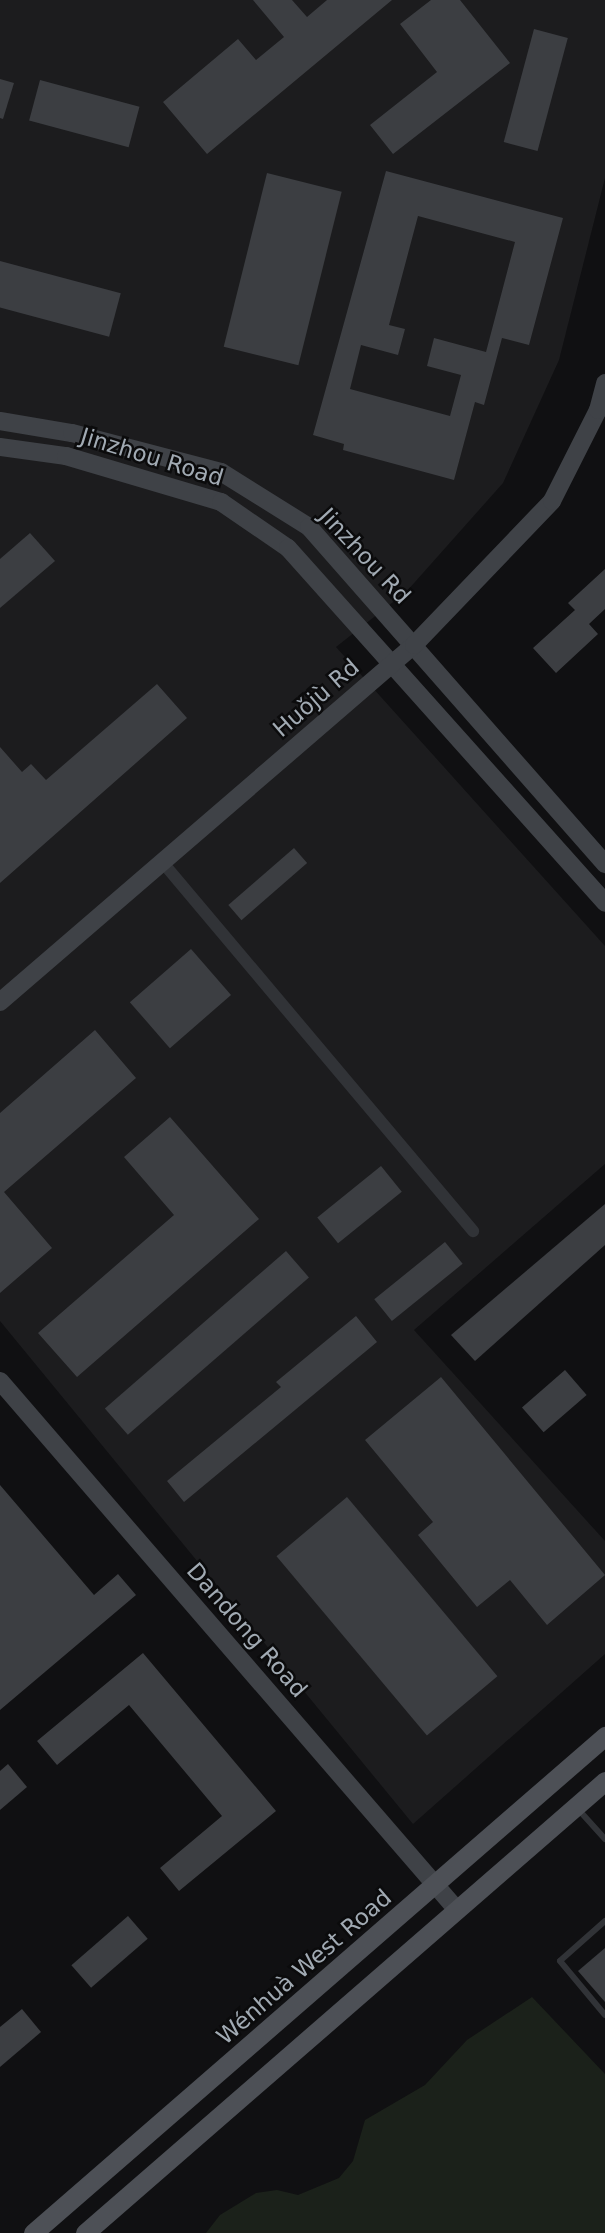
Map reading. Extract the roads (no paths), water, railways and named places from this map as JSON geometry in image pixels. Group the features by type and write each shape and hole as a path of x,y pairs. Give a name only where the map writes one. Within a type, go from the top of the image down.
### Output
{"main road":[{"name":"Huǒjù Rd","path":"0,1002 164,864 414,645 552,500 598,410 605,383"},
{"name":"Jinzhou Rd","path":"0,421 72,433 221,472 309,527 605,864"},
{"name":"Jinzhou Road","path":"0,447 66,456 221,502 288,548 392,666"},
{"path":"392,666 605,904"},
{"name":"Dandong Road","path":"0,1381 457,1910"},
{"name":"Wénhuà West Road","path":"33,2233 605,1736"},
{"path":"85,2233 605,1781"}],"street":[{"path":"164,864 473,1231"}],"lane":[{"path":"576,1807 605,1839"},
{"path":"605,1921 560,1961 605,2015"}]}
